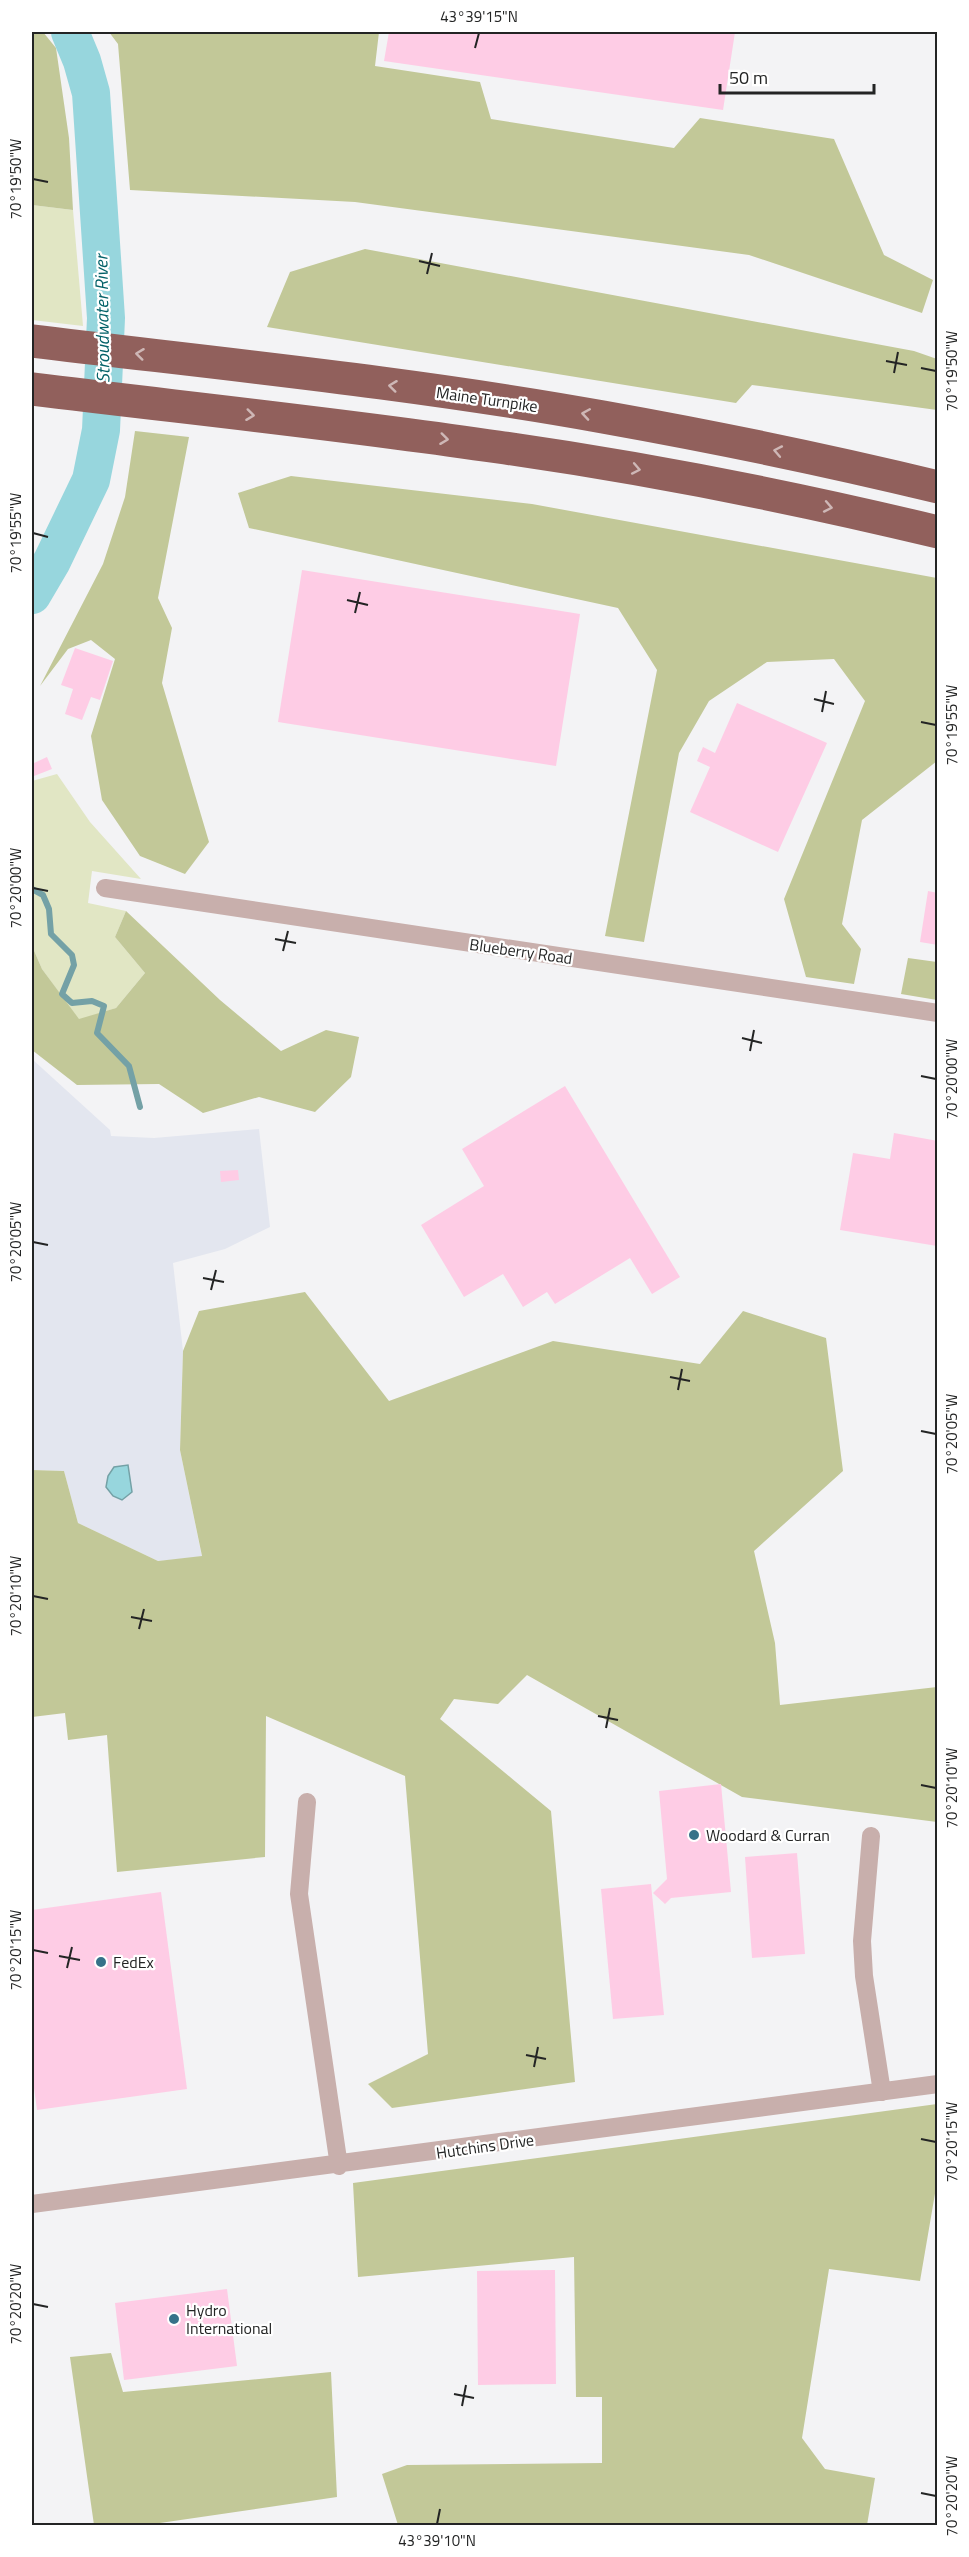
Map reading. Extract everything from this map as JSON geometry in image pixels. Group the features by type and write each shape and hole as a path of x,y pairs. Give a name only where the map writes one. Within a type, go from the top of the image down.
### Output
{"highway":[{"name":"Maine Turnpike","path":"32,341 481,398 603,417 844,464 938,486"},
{"path":"32,389 497,446 618,465 866,515 938,532"}],"street":[{"name":"Blueberry Road","path":"105,888 938,1013"},
{"path":"307,1802 299,1894 339,2166"},
{"path":"871,1836 862,1941 864,1976 882,2092"},
{"name":"Hutchins Drive","path":"32,2204 339,2166 938,2084"}],"shaded area":[{"path":"32,1059 110,1130 111,1136 154,1138 259,1129 270,1227 225,1249 173,1263 183,1351 180,1450 202,1557 158,1561 78,1523 64,1471 32,1470"}],"green space":[{"path":"32,32 43,32 56,48 69,138 73,210 32,205"},
{"path":"109,32 379,32 375,66 480,82 491,119 674,148 700,118 834,139 884,255 933,280 922,313 749,255 355,202 130,190 118,44"},
{"path":"32,205 73,210 83,326 32,320"},
{"path":"365,249 914,351 937,359 937,410 752,385 736,403 267,327 290,272"},
{"path":"135,431 189,437 158,598 172,628 162,683 209,842 185,874 140,856 102,800 91,736 115,659 91,640 68,649 40,686 103,564 125,497"},
{"path":"291,476 532,504 937,578 937,761 862,820 842,924 861,949 854,984 806,977 784,899 865,701 834,659 767,662 709,701 679,753 644,942 605,936 657,670 618,608 249,528 238,493"},
{"path":"57,774 90,822 141,879 92,871 88,903 126,911 115,937 145,973 116,1008 79,1020 42,969 32,946 32,781"},
{"path":"126,911 220,1000 281,1051 326,1030 359,1037 351,1077 315,1112 259,1097 203,1113 159,1084 77,1085 32,1050 32,946 42,969 79,1019 116,1008 145,973 115,937"},
{"path":"908,958 937,962 937,1000 901,994"},
{"path":"305,1292 389,1401 553,1341 700,1364 743,1311 826,1338 843,1471 754,1551 775,1643 780,1705 937,1687 937,1822 742,1797 527,1675 498,1704 454,1699 440,1719 551,1811 575,2082 392,2108 368,2084 428,2054 405,1776 266,1716 265,1857 117,1872 107,1735 68,1740 65,1713 32,1717 32,1470 64,1471 78,1523 158,1561 202,1556 180,1450 183,1351 199,1311"},
{"path":"937,2104 937,2182 920,2281 829,2269 802,2438 825,2469 875,2478 867,2525 398,2525 382,2474 407,2465 602,2463 602,2397 576,2397 574,2257 358,2277 353,2183"},
{"path":"111,2353 123,2392 331,2372 337,2497 156,2525 94,2525 70,2357"}],"water":[{"path":"128,1465 132,1492 122,1500 113,1496 106,1487 108,1476 114,1467"}],"building":[{"path":"389,32 735,32 723,110 384,61"},
{"path":"302,570 580,614 556,766 278,722"},
{"path":"75,648 113,661 100,700 91,697 82,720 65,714 73,689 61,685"},
{"path":"737,703 827,743 778,852 690,812 710,767 697,761 703,747 715,753"},
{"path":"47,757 52,769 34,776 32,764"},
{"path":"928,891 938,893 938,945 920,942"},
{"path":"565,1086 680,1277 652,1294 630,1258 555,1304 547,1292 523,1307 503,1274 464,1297 421,1225 484,1186 462,1149"},
{"path":"894,1133 938,1141 937,1246 840,1230 853,1153 890,1159"},
{"path":"238,1170 239,1180 221,1182 220,1171"},
{"name":"Woodard & Curran","path":"721,1784 731,1892 671,1898 665,1904 653,1893 667,1879 659,1791"},
{"name":"Woodard & Curran","path":"797,1853 805,1954 752,1958 745,1857"},
{"path":"651,1884 664,2015 613,2019 601,1889"},
{"name":"FedEx","path":"161,1892 187,2089 37,2110 32,2073 32,1910"},
{"path":"555,2270 556,2384 478,2385 477,2271"},
{"name":"Hydro International","path":"227,2289 237,2366 124,2380 115,2303"}],"waterway":[{"name":"Stroudwater River","path":"32,595 52,561 91,480 101,430 106,318 91,93 82,61 70,32"},
{"path":"32,889 43,895 49,909 51,934 72,955 74,965 62,994 72,1003 92,1001 104,1006 97,1033 129,1066 140,1107"}],"place":[{"name":"Woodard & Curran","path":"694,1835"},
{"name":"FedEx","path":"101,1962"},
{"name":"Hydro International","path":"174,2319"}]}
